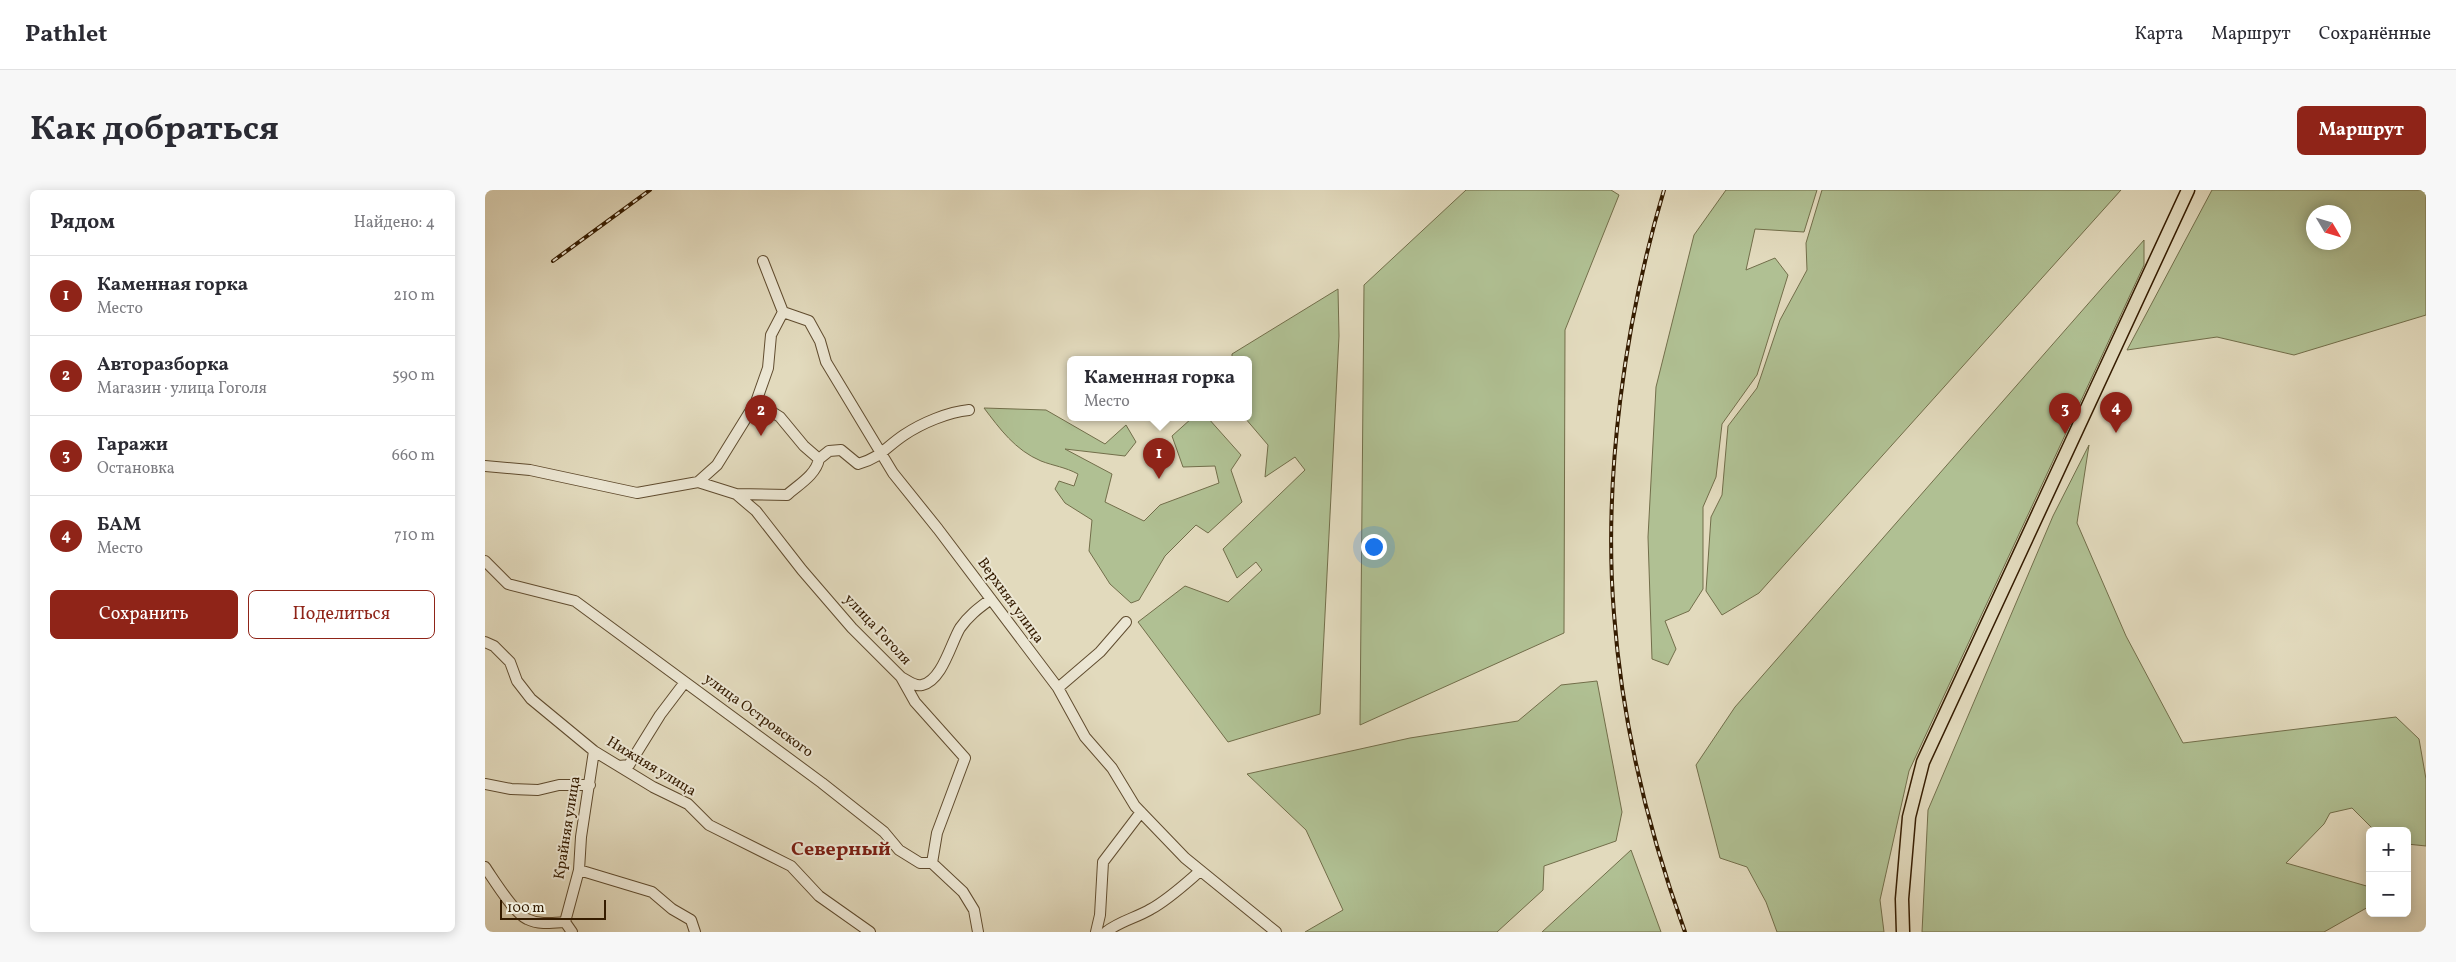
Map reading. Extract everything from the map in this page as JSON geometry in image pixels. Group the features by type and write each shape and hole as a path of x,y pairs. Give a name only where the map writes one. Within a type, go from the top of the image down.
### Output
{"main road":[{"path":"1903,932 1902,899 1909,818 1923,762 2188,190"}],"street":[{"path":"485,466 530,470 637,493 698,482 717,465 755,402 768,368 771,335 783,312 763,262"},
{"name":"Верхняя улица","path":"783,312 809,321 820,341 826,362 882,452 893,474 1058,688 1085,736 1112,768 1141,812 1200,871 1276,932"},
{"path":"755,402 780,418 804,446 819,459"},
{"path":"736,494 787,495 811,474 817,466 819,459 829,451 841,450 859,464 874,460 905,435 932,421 958,411 969,410"},
{"name":"улица Гоголя","path":"698,482 736,494 755,511 801,570 867,645 901,677 915,702 965,758 937,833 932,863"},
{"name":"улица Островского","path":"485,562 507,584 575,601 830,789 884,832 899,850 920,863 932,863 963,892 974,910 978,932"},
{"path":"901,677 914,684 922,685 930,681 952,649 959,629 973,611 991,599"},
{"path":"1058,688 1099,652 1126,622"},
{"name":"Нижняя улица","path":"485,642 494,646 510,662 517,681 531,699 594,751 688,804 709,825 791,866 819,896 870,932"},
{"path":"619,766 629,765 638,754 660,715 685,682"},
{"name":"Крайняя улица","path":"565,922 579,870 594,751"},
{"path":"485,784 511,789 538,790 559,785 590,785"},
{"path":"1096,932 1100,915 1103,862 1141,812"},
{"path":"485,867 505,897 525,919 545,924 565,922 572,932"},
{"path":"579,870 652,892 672,910 691,920 695,932"},
{"path":"1106,932 1118,922 1150,910 1181,888 1200,871"}],"green space":[{"path":"1466,190 1611,190 1619,195 1565,330 1564,633 1360,725 1364,285"},
{"path":"1726,190 1817,190 1804,232 1755,229 1746,270 1775,258 1788,275 1757,375 1722,424 1716,477 1703,507 1703,589 1689,611 1665,621 1676,649 1668,665 1652,659 1648,537 1656,387 1694,235"},
{"path":"1822,190 2121,190 1759,593 1722,615 1706,591 1711,517 1722,495 1728,426 1757,388 1780,320 1807,270 1806,243"},
{"path":"2212,190 2422,190 2426,194 2426,315 2294,355 2217,337 2127,350"},
{"path":"2144,240 2144,265 1909,771 1880,900 1884,932 1777,932 1766,902 1747,867 1720,858 1696,765 1735,707"},
{"path":"1338,289 1339,336 1320,714 1228,742 1138,622 1185,586 1228,602 1262,570 1256,562 1237,578 1223,549 1305,470 1295,457 1265,477 1268,445 1248,421 1252,421 1252,356 1232,356 1232,354"},
{"path":"984,408 1046,410 1105,444 1126,425 1136,442 1125,456 1065,449 1112,474 1105,502 1144,521 1160,505 1219,483 1215,466 1183,467 1172,436 1189,421 1211,421 1241,455 1231,470 1242,502 1208,533 1196,525 1165,556 1139,600 1131,603 1110,584 1089,551 1092,520 1065,503 1055,489 1059,481 1074,486 1078,474 1041,461 1023,451 996,424"},
{"path":"2089,445 2077,523 2126,636 2183,743 2396,717 2419,739 2426,779 2426,846 2411,844 2411,827 2371,827 2352,808 2330,813 2324,824 2286,863 2366,886 2366,908 2324,932 1922,932 1928,810 2053,516"},
{"path":"1597,681 1622,812 1616,841 1544,866 1543,890 1497,932 1305,932 1343,910 1306,830 1247,774 1410,738 1518,721 1561,685"},
{"path":"1631,850 1661,932 1542,932"}],"railway":[{"path":"553,261 650,190"},
{"path":"1664,190 1638,292 1620,400 1615,454 1611,562 1618,654 1630,735 1648,815 1685,932"}],"place":[{"name":"БАМ","path":"2116,433"},
{"name":"Гаражи","path":"2065,434"},
{"name":"Авторазборка","path":"761,436"},
{"name":"Каменная горка","path":"1159,479"}],"district":[{"name":"Северный","path":"841,850"}]}
